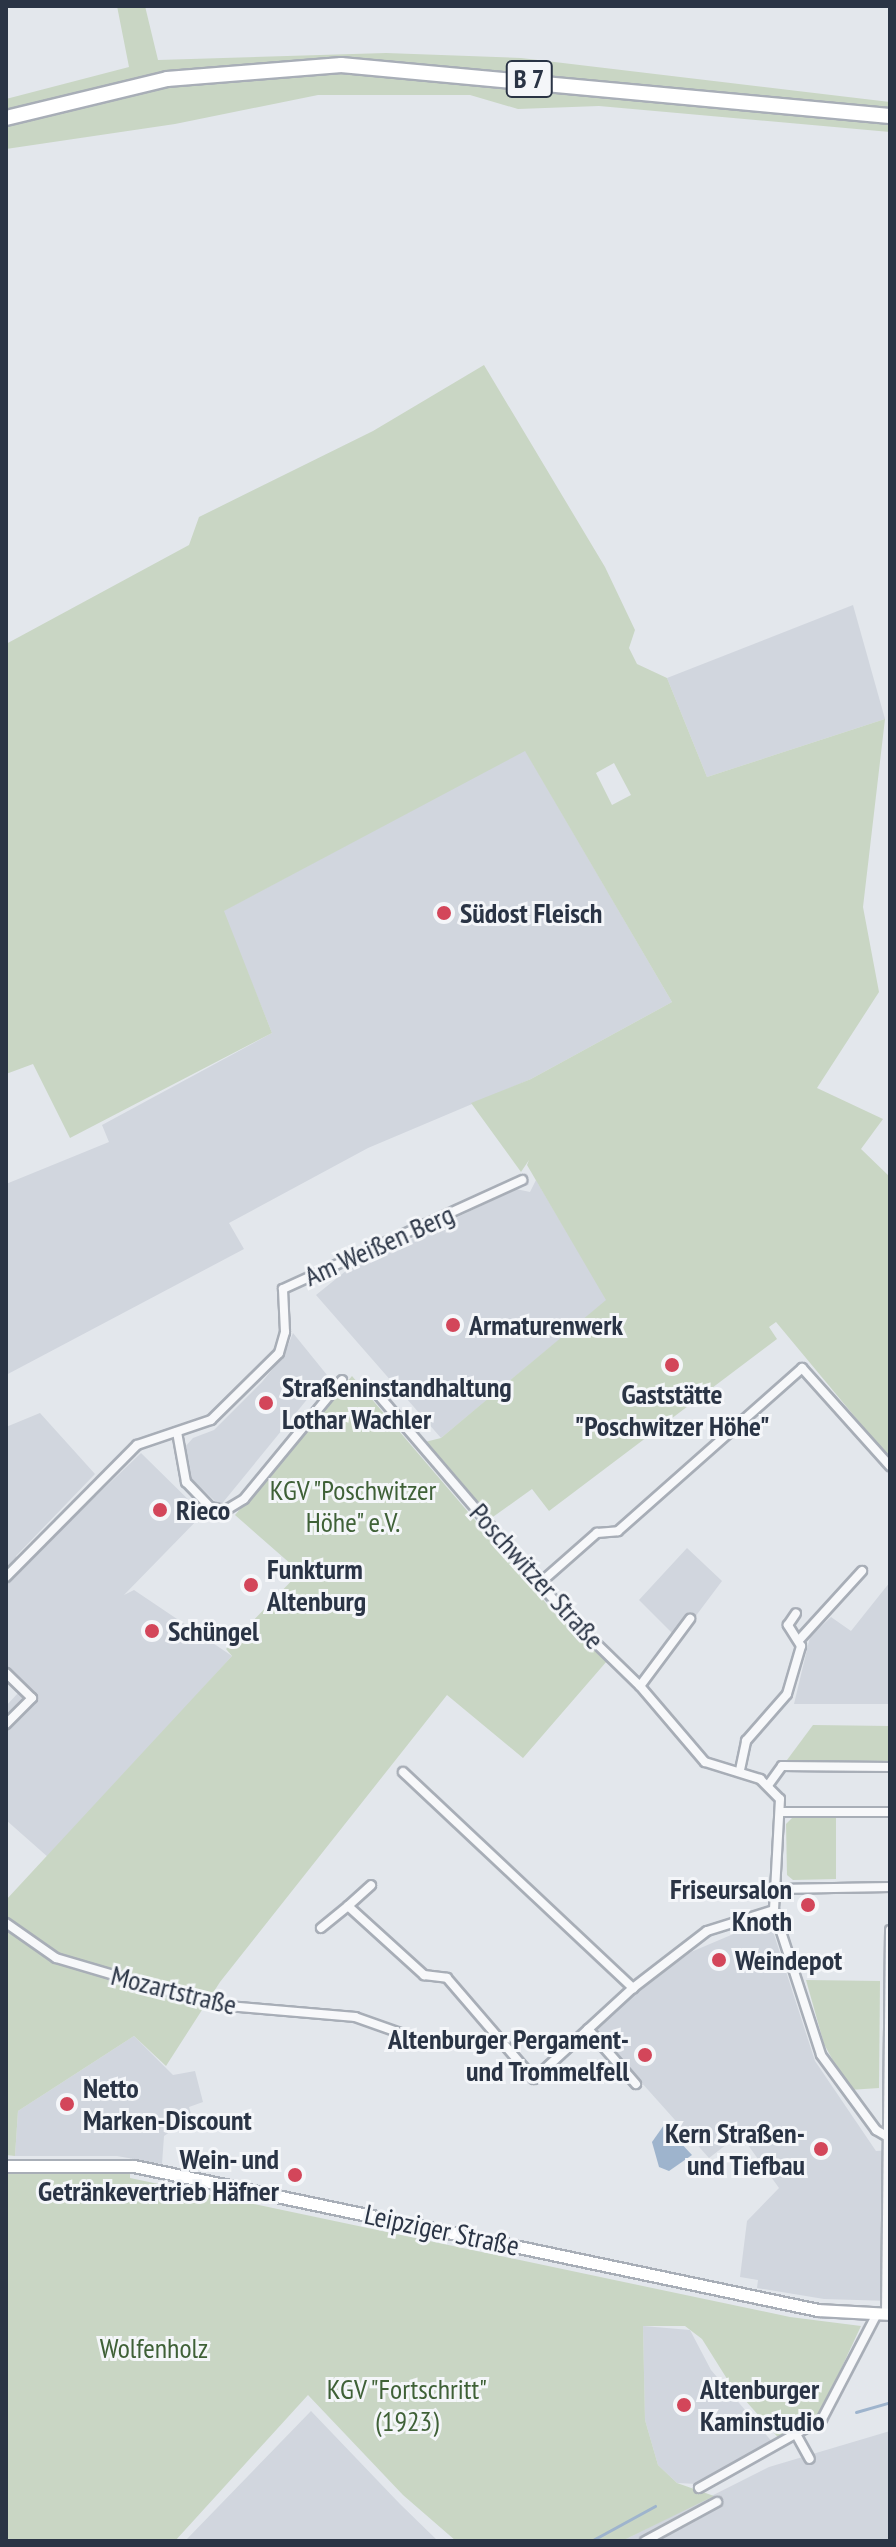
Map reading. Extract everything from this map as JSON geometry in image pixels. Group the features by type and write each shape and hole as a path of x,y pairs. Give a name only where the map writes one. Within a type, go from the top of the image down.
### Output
{"highway":[{"name":"B 7","path":"6,118 125,86 167,79 341,65 890,116"}],"street":[{"name":"Am Weißen Berg","path":"6,1577 137,1445 211,1420 279,1353 285,1332 283,1289 522,1180"},
{"path":"540,1583 597,1533 618,1531 802,1368 890,1466"},
{"path":"177,1432 186,1482 210,1507 226,1510 244,1499 342,1380"},
{"name":"Poschwitzer Straße","path":"374,1390 540,1583 640,1686 705,1762 740,1770 769,1784"},
{"path":"740,1770 746,1741 787,1694 800,1639 862,1571"},
{"path":"796,1613 788,1625 800,1639"},
{"path":"640,1686 690,1619"},
{"path":"6,1673 32,1698 6,1724"},
{"path":"888,2137 858,2108 821,2055 774,1910 778,1889 780,1799 769,1784 782,1766 890,1767"},
{"path":"403,1772 633,1988"},
{"path":"780,1812 890,1812"},
{"path":"321,1928 371,1885"},
{"path":"778,1889 890,1887"},
{"path":"348,1906 424,1975 447,1978 534,2079 633,1988 707,1931 774,1910"},
{"name":"Mozartstraße","path":"6,1923 56,1958 216,2005 355,2017 400,2033"},
{"path":"699,2488 797,2436 822,2419 884,2314 890,1930"},
{"path":"588,2029 636,2084"},
{"name":"Leipziger Straße","path":"6,2166 134,2166 818,2310 884,2314"},
{"path":"797,2436 810,2459"},
{"path":"645,2541 717,2502"}],"shaded area":[{"path":"853,605 885,719 707,777 667,678"},
{"path":"525,750 672,1002 531,1079 368,1148 229,1223 244,1249 6,1375 6,1184 109,1142 102,1125 272,1033 223,911"},
{"path":"536,1180 607,1300 441,1438 316,1295 347,1270 516,1189 530,1192"},
{"path":"293,1333 327,1375 220,1506 188,1475 184,1448 193,1438 214,1430 262,1382 284,1355"},
{"path":"40,1413 95,1474 16,1556 22,1567 141,1453 203,1514 124,1595 134,1590 232,1656 49,1858 6,1820 6,1706 18,1693 6,1681 6,1427"},
{"path":"687,1548 722,1581 692,1621 686,1617 673,1634 639,1600"},
{"path":"890,1582 890,1704 794,1704 810,1637 831,1617 851,1631"},
{"path":"769,1919 815,2061 876,2151 890,2150 890,2301 824,2299 757,2288 758,2280 740,2277 747,2221 779,2188 740,2134 709,2158 598,2034 597,2028 642,1988 691,1952"},
{"path":"134,2036 173,2075 195,2071 203,2102 189,2107 192,2117 164,2136 162,2164 117,2156 15,2156 18,2111"},
{"path":"643,2326 690,2330 711,2370 774,2444 698,2484 677,2483 658,2465 645,2420"},
{"path":"311,2411 400,2504 438,2541 185,2541"},
{"path":"890,2431 890,2541 622,2541 769,2467"}],"green space":[{"path":"117,6 145,6 158,60 386,53 521,58 890,102 890,132 599,106 518,109 470,95 318,95 175,124 6,149 6,99 129,67"},
{"path":"484,365 605,567 635,630 629,648 637,664 667,678 707,777 885,719 863,907 879,992 817,1088 883,1119 861,1149 890,1177 890,1459 776,1322 769,1327 777,1339 549,1511 532,1489 490,1519 425,1442 441,1438 606,1300 527,1165 529,1160 521,1172 471,1103 531,1079 672,1002 525,751 224,911 272,1033 70,1138 33,1064 6,1074 6,644 189,545 199,517 373,431","holes":["614,763 631,795 612,805 596,773"]},
{"name":"KGV \"Poschwitzer Höhe\" e.V.","path":"352,1376 557,1616 607,1661 523,1758 447,1695 220,1982 166,2066 134,2036 18,2111 15,2156 6,2155 6,1900 232,1656 226,1649 300,1572 235,1515"},
{"path":"813,1725 890,1726 890,1761 787,1760"},
{"path":"794,1816 836,1816 836,1879 793,1880 787,1875 786,1824"},
{"path":"806,1980 880,1981 879,2088 849,2090 824,2044"},
{"name":"Wolfenholz","path":"6,2173 130,2173 130,2178 790,2317 861,2326 819,2416 782,2442 729,2382 702,2339 685,2326 643,2326 645,2420 658,2465 677,2483 714,2496 622,2541 456,2541 403,2495 308,2395 175,2541 6,2541"}],"water":[{"path":"664,2125 692,2155 669,2171 659,2167 652,2142"}],"waterway":[{"path":"856,2412 890,2402"},
{"path":"591,2541 655,2506"}],"place":[{"name":"Südost Fleisch","path":"444,913"},
{"name":"Armaturenwerk","path":"453,1325"},
{"name":"Gaststätte \"Poschwitzer Höhe\"","path":"672,1365"},
{"name":"Straßeninstandhaltung Lothar Wachler","path":"266,1403"},
{"name":"Rieco","path":"160,1510"},
{"name":"Funkturm Altenburg","path":"251,1585"},
{"name":"Schüngel","path":"152,1631"},
{"name":"Friseursalon Knoth","path":"808,1905"},
{"name":"Weindepot","path":"719,1960"},
{"name":"Altenburger Pergament- und Trommelfell","path":"645,2055"},
{"name":"Netto Marken-Discount","path":"67,2104"},
{"name":"Kern Straßen- und Tiefbau","path":"821,2149"},
{"name":"Wein- und Getränkevertrieb Häfner","path":"295,2175"},
{"name":"Altenburger Kaminstudio","path":"684,2405"}],"park label":[{"name":"KGV \"Fortschritt\" (1923)","path":"407,2405"}]}
